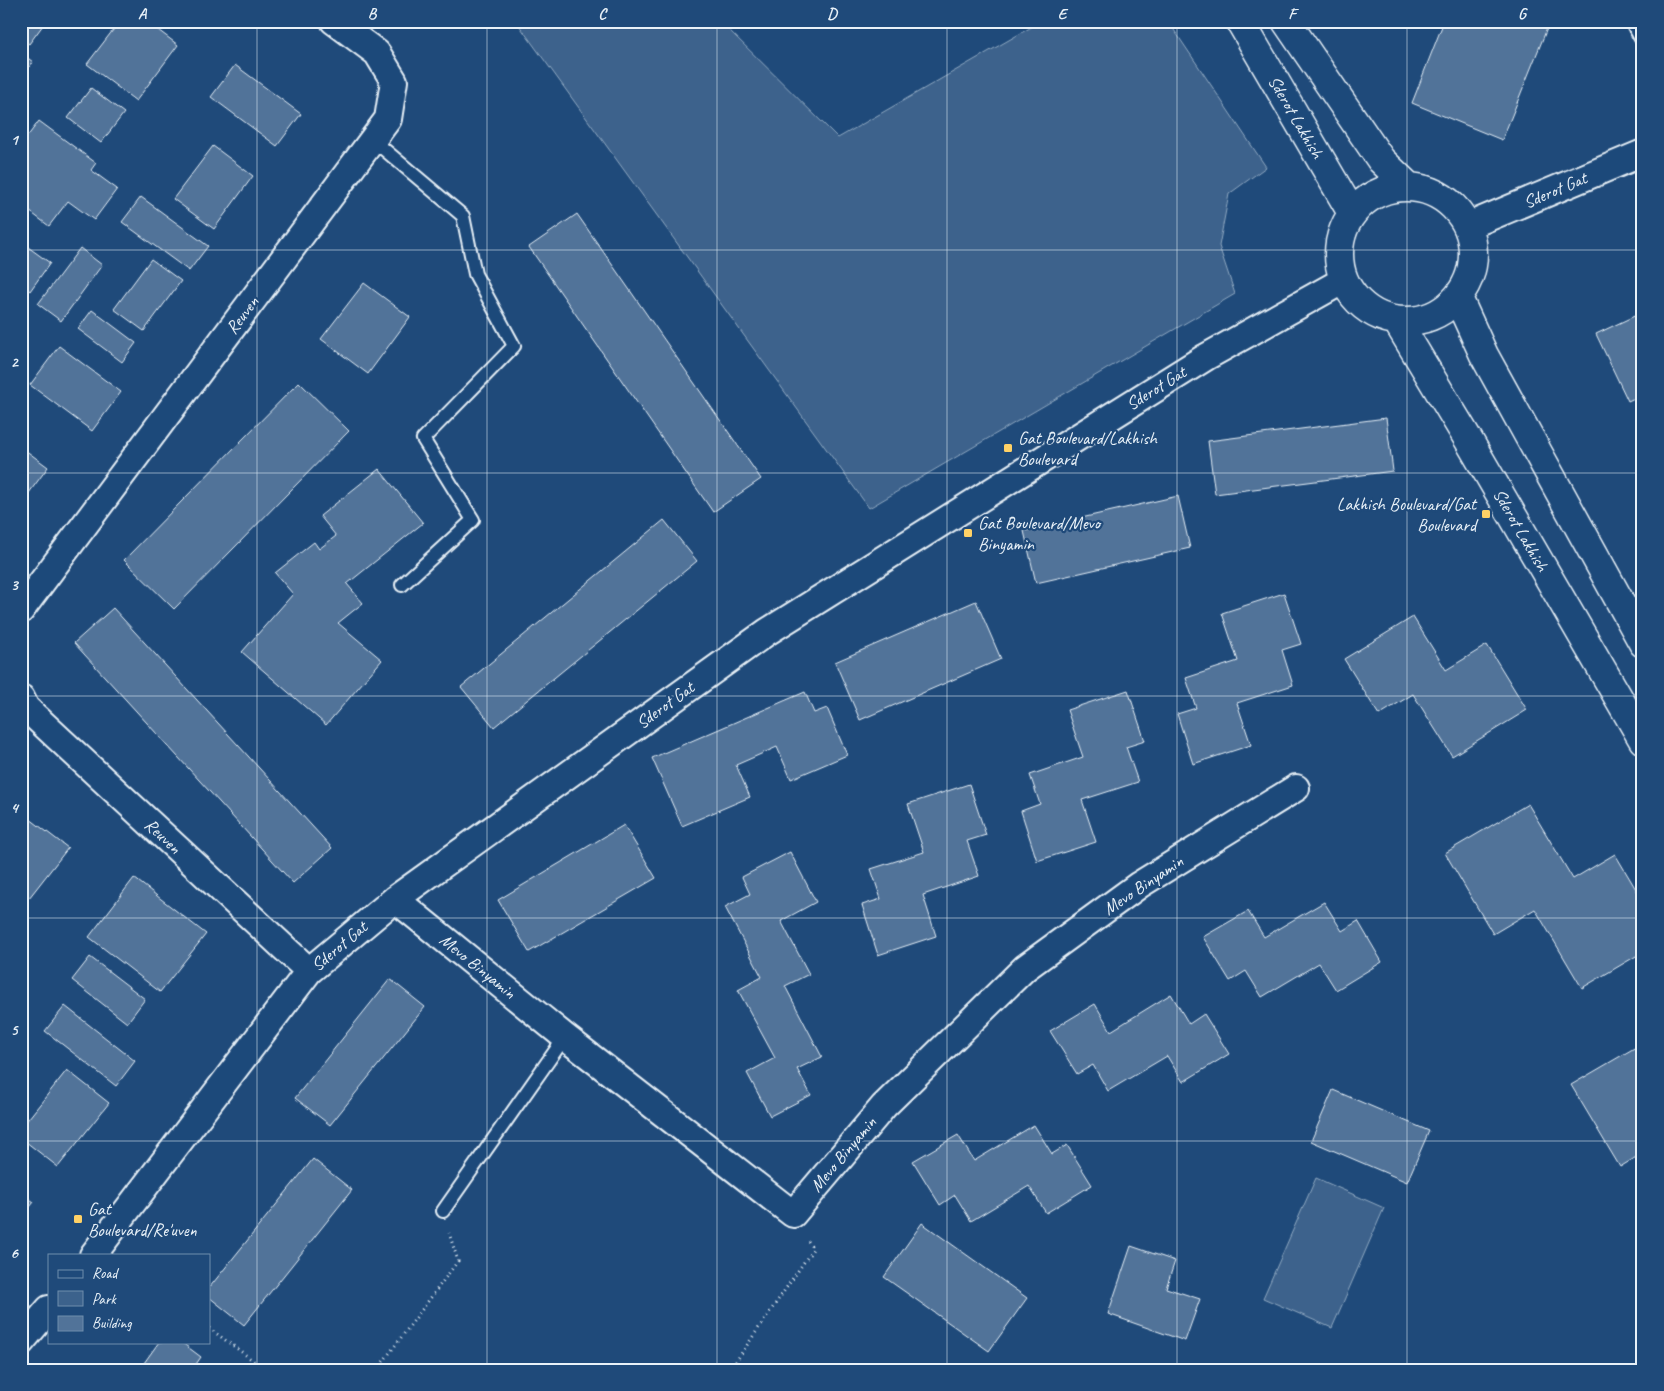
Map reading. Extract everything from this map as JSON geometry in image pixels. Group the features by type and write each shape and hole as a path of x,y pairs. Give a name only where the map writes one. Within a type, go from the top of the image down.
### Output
{"main road":[{"name":"Sderot Lakhish","path":"1240,21 1352,213"},
{"path":"1286,21 1381,160 1408,186"},
{"path":"1408,186 1427,190 1444,198 1458,210 1468,226 1473,245 1473,264 1468,282 1458,298 1441,312 1420,320 1397,321 1374,314 1356,300 1344,280 1338,257 1341,234 1352,213 1367,198 1387,190 1408,186"},
{"path":"1458,298 1484,355 1643,643"},
{"name":"Sderot Lakhish","path":"1397,321 1643,740"}],"street":[{"name":"Reuven","path":"21,610 388,118 394,81 377,53 334,21"},
{"name":"Sderot Gat","path":"1468,226 1643,154"},
{"name":"Sderot Gat","path":"94,1254 309,971 395,899 767,632 1206,357 1344,280"},
{"name":"Reuven","path":"21,698 26,708 309,971"},
{"name":"Mevo Binyamin","path":"395,899 565,1037 793,1214 884,1106 1025,968 1139,885 1296,788"},
{"path":"21,1342 48,1310"}],"lane":[{"path":"1631,21 1643,42"},
{"path":"373,140 463,216 475,274 514,346 423,439 473,520 402,585"},
{"path":"443,1211 565,1037"}],"path":[{"path":"377,1370 458,1261 443,1211"},
{"path":"730,1370 813,1249 793,1214"},
{"path":"210,1329 266,1370"}],"green space":[{"path":"516,21 720,21 838,138 1042,21 1168,21 1266,167 1229,194 1219,246 1235,294 869,508"},
{"path":"1316,1178 1384,1208 1332,1328 1263,1298"}],"building":[{"path":"21,21 46,21 29,44 21,39"},
{"path":"120,21 146,21 178,45 136,101 87,64"},
{"path":"1444,21 1550,21 1502,140 1412,103"},
{"path":"21,53 33,62 21,77"},
{"path":"235,65 301,114 277,146 211,97"},
{"path":"91,88 124,113 101,143 68,118"},
{"path":"39,121 96,163 91,170 117,189 94,220 68,201 49,226 21,205 21,145"},
{"path":"213,146 253,176 214,229 173,199"},
{"path":"141,197 208,246 189,271 122,222"},
{"path":"577,214 761,479 713,512 529,247"},
{"path":"21,242 50,263 30,291 21,284"},
{"path":"80,248 102,265 61,321 38,304"},
{"path":"151,259 181,281 144,331 114,309"},
{"path":"364,283 410,317 368,374 321,339"},
{"path":"92,310 136,343 122,362 78,329"},
{"path":"1643,312 1643,394 1628,401 1596,334"},
{"path":"59,346 121,392 92,431 30,385"},
{"path":"299,382 349,431 174,609 124,560"},
{"path":"1386,418 1393,471 1215,494 1208,441"},
{"path":"21,447 48,467 26,497 21,494"},
{"path":"379,469 423,523 347,584 363,603 338,623 382,660 326,725 242,652 293,594 275,573 314,542 319,549 336,536 320,516"},
{"path":"1178,496 1190,548 1036,583 1024,531"},
{"path":"664,520 697,561 494,727 461,687"},
{"path":"1284,593 1301,644 1282,650 1293,685 1237,703 1251,745 1193,764 1177,714 1196,708 1186,678 1238,661 1222,613"},
{"path":"976,601 1001,659 860,720 835,662"},
{"path":"113,608 332,848 293,883 74,643"},
{"path":"1413,617 1446,670 1487,645 1527,710 1452,756 1413,694 1379,715 1344,659"},
{"path":"1128,690 1145,741 1126,747 1138,782 1082,800 1096,842 1037,861 1021,811 1040,804 1030,775 1083,757 1067,710"},
{"path":"805,692 814,713 827,708 847,755 791,779 777,747 736,765 750,797 682,826 652,758"},
{"path":"969,784 986,835 967,841 979,876 923,895 936,936 878,955 862,905 881,899 871,869 924,852 908,804"},
{"path":"1528,804 1573,879 1615,854 1643,901 1643,952 1582,988 1535,909 1493,934 1445,853"},
{"path":"21,812 68,848 29,898 21,891"},
{"path":"624,825 656,878 529,952 498,900"},
{"path":"790,852 816,902 781,921 809,974 785,986 822,1057 797,1069 811,1095 770,1116 747,1073 775,1058 738,990 762,977 725,907 750,894 742,877"},
{"path":"134,878 206,934 160,992 89,937"},
{"path":"1324,902 1342,931 1358,921 1382,962 1336,990 1319,963 1262,997 1246,971 1230,981 1203,937 1248,911 1264,937"},
{"path":"90,957 145,999 127,1023 72,980"},
{"path":"390,979 425,1007 330,1125 295,1098"},
{"path":"1171,994 1189,1024 1204,1014 1229,1054 1183,1082 1167,1056 1108,1091 1093,1065 1077,1074 1050,1031 1095,1004 1111,1031"},
{"path":"65,1006 135,1061 116,1086 45,1031"},
{"path":"1643,1043 1643,1153 1620,1167 1571,1085"},
{"path":"67,1070 109,1103 58,1167 21,1138 21,1128"},
{"path":"1333,1090 1429,1131 1407,1182 1311,1141"},
{"path":"1034,1125 1052,1154 1067,1145 1092,1185 1046,1213 1029,1186 971,1221 955,1195 940,1205 913,1161 958,1135 974,1161"},
{"path":"313,1159 352,1190 244,1325 210,1298 210,1287"},
{"path":"21,1193 34,1202 21,1218"},
{"path":"922,1223 1027,1298 989,1351 884,1277"},
{"path":"1131,1246 1175,1261 1166,1288 1200,1299 1185,1341 1108,1314"},
{"path":"158,1344 184,1344 201,1357 192,1370 139,1370"}],"place":[{"name":"Gat Boulevard/Lakhish Boulevard","path":"1008,448"},
{"name":"Lakhish Boulevard/Gat Boulevard","path":"1486,514"},
{"name":"Gat Boulevard/Mevo Binyamin","path":"968,533"},
{"name":"Gat Boulevard/Re'uven","path":"78,1219"}]}
